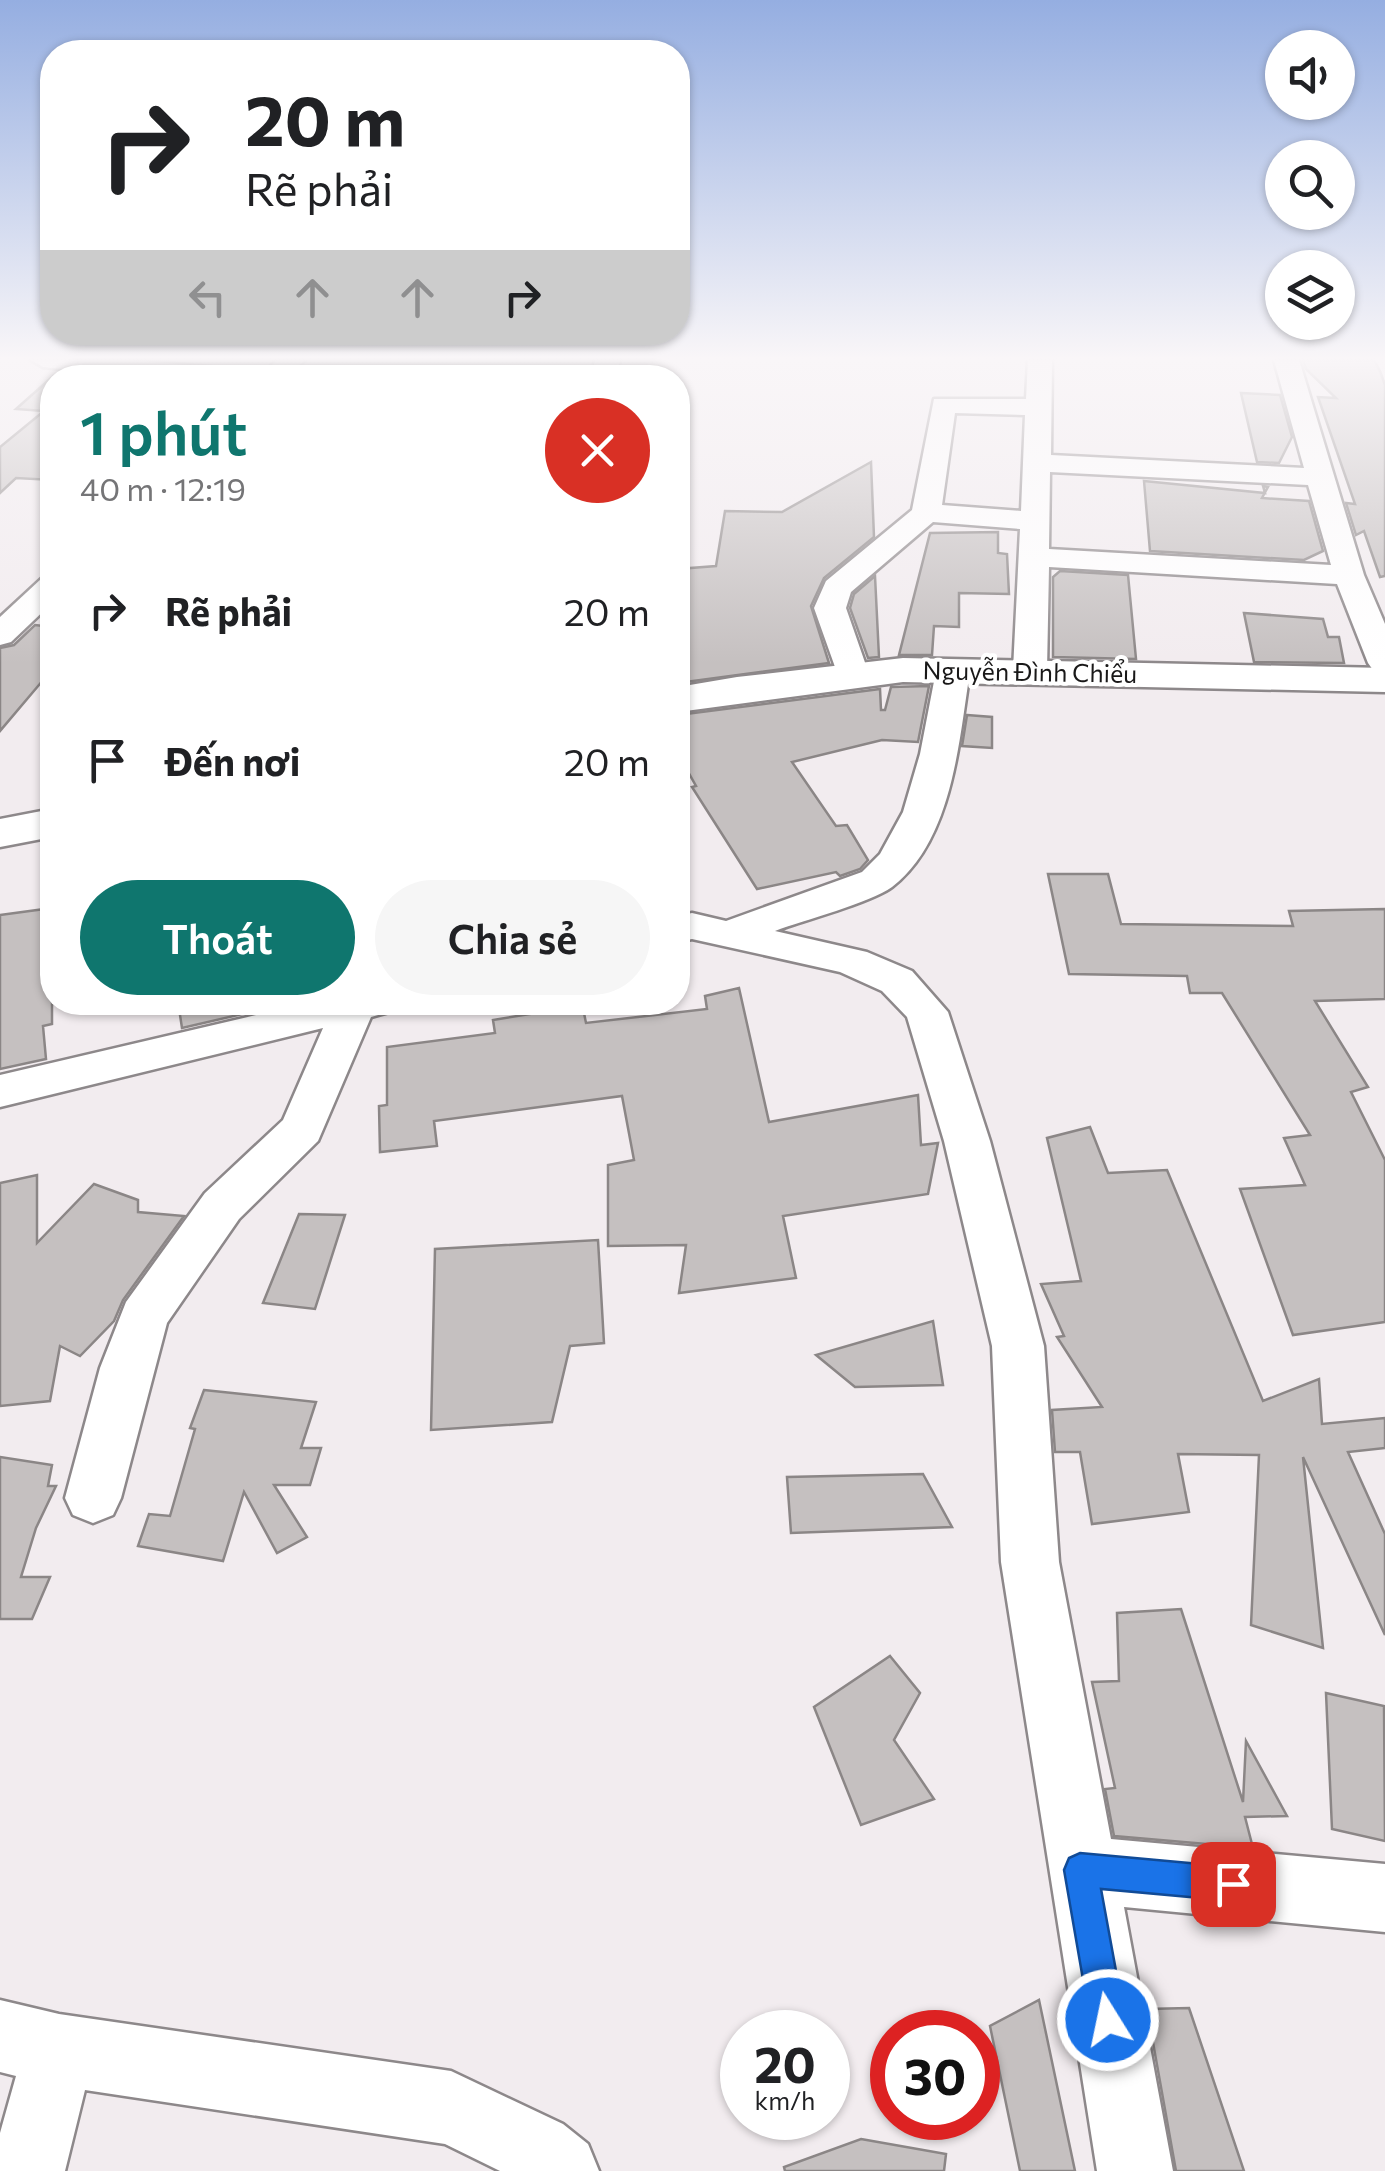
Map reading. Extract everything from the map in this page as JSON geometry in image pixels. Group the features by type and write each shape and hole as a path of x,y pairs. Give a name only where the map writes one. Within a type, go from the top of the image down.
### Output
{"street":[{"path":"852,674 830,608 831,598 837,588 926,513 934,461"},
{"path":"1313,461 1349,575 1385,663"},
{"path":"1030,670 1037,463 1318,478"},
{"path":"926,513 1035,521"},
{"path":"1034,557 1349,575"},
{"path":"0,635 40,597"},
{"path":"694,922 876,880 890,870 901,855 935,775 953,670"},
{"name":"Nguyễn Đình Chiểu","path":"690,698 852,674 953,670 1385,680"},
{"path":"0,833 40,825"},
{"path":"694,922 852,961 896,981 927,1012 967,1140 1018,1346 1030,1562 1080,1870 1135,2171"},
{"path":"0,1091 322,1015"},
{"path":"93,1498 126,1368 144,1316 222,1206 302,1129 359,1015"},
{"path":"1080,1870 1385,1898"},
{"path":"26,2171 30,2043 451,2108 537,2150 561,2171"}],"building":[{"path":"0,461 40,461 40,479 16,478 0,493"},
{"path":"1340,461 1385,461 1385,576 1380,577 1364,531 1356,535 1346,503 1355,504"},
{"path":"871,462 874,537 824,578 811,606 829,663 690,681 690,568 716,566 725,511 782,512"},
{"path":"1144,481 1309,501 1323,551 1304,560 1150,551"},
{"path":"998,532 998,553 1007,554 1009,594 959,593 959,627 934,626 932,655 899,655 930,533"},
{"path":"1060,571 1128,575 1136,659 1053,657 1053,577"},
{"path":"875,576 879,657 868,658 850,608 854,594"},
{"path":"1244,613 1323,619 1328,637 1339,637 1344,663 1254,662"},
{"path":"35,625 40,626 40,684 0,731 0,648 14,645"},
{"path":"929,686 918,742 882,740 792,762 836,826 847,825 868,860 860,869 840,876 836,872 757,889 692,787 696,786 690,775 690,713 880,689 881,710 885,710 891,687"},
{"path":"967,715 992,717 992,748 962,746"},
{"path":"1048,874 1108,874 1121,924 1293,926 1289,911 1385,909 1385,999 1315,1001 1368,1087 1351,1092 1385,1160 1385,1322 1293,1335 1240,1189 1305,1185 1284,1138 1310,1135 1222,993 1190,993 1187,976 1069,974"},
{"path":"40,910 40,1015 52,1015 52,1024 43,1026 46,1059 0,1069 0,915"},
{"path":"739,988 769,1122 918,1095 921,1145 938,1143 928,1194 783,1216 796,1278 679,1293 686,1245 608,1246 608,1165 634,1160 622,1096 434,1121 437,1146 380,1152 379,1106 387,1105 387,1047 495,1033 493,1020 524,1015 584,1015 586,1023 690,1015 690,1011 707,1009 705,996"},
{"path":"180,1015 238,1015 182,1028"},
{"path":"1090,1127 1108,1173 1167,1170 1263,1401 1319,1379 1322,1424 1385,1418 1385,1448 1348,1452 1385,1534 1385,1635 1303,1457 1323,1648 1251,1625 1259,1455 1178,1454 1189,1512 1092,1524 1080,1452 1055,1452 1052,1410 1102,1407 1057,1337 1064,1336 1041,1284 1081,1281 1047,1138"},
{"path":"37,1175 37,1243 94,1184 138,1200 138,1212 184,1216 123,1300 114,1321 80,1356 60,1346 50,1401 0,1406 0,1183"},
{"path":"299,1214 345,1215 315,1309 263,1303"},
{"path":"598,1240 604,1343 570,1346 552,1422 431,1430 435,1249"},
{"path":"933,1321 943,1385 855,1387 816,1355"},
{"path":"204,1390 316,1402 301,1448 321,1448 310,1485 274,1485 307,1537 277,1553 244,1492 223,1561 138,1546 149,1514 170,1516 195,1429 190,1428"},
{"path":"0,1457 52,1465 48,1486 56,1486 36,1528 21,1577 50,1577 32,1619 0,1619"},
{"path":"923,1474 952,1527 791,1533 787,1477"},
{"path":"1181,1609 1243,1802 1246,1741 1287,1816 1245,1817 1253,1848 1114,1836 1105,1789 1115,1788 1092,1682 1119,1681 1117,1613"},
{"path":"890,1656 920,1693 894,1740 934,1799 861,1825 814,1707"},
{"path":"1326,1693 1384,1706 1385,1841 1332,1829"},
{"path":"1039,2000 1075,2171 1020,2171 1000,2074 1000,2021"},
{"path":"1189,2008 1244,2171 1176,2171 1147,2009"},
{"path":"861,2139 946,2154 944,2171 785,2171 784,2167"}],"route":[{"path":"1108,2020 1080,1870 1233,1884"}]}
